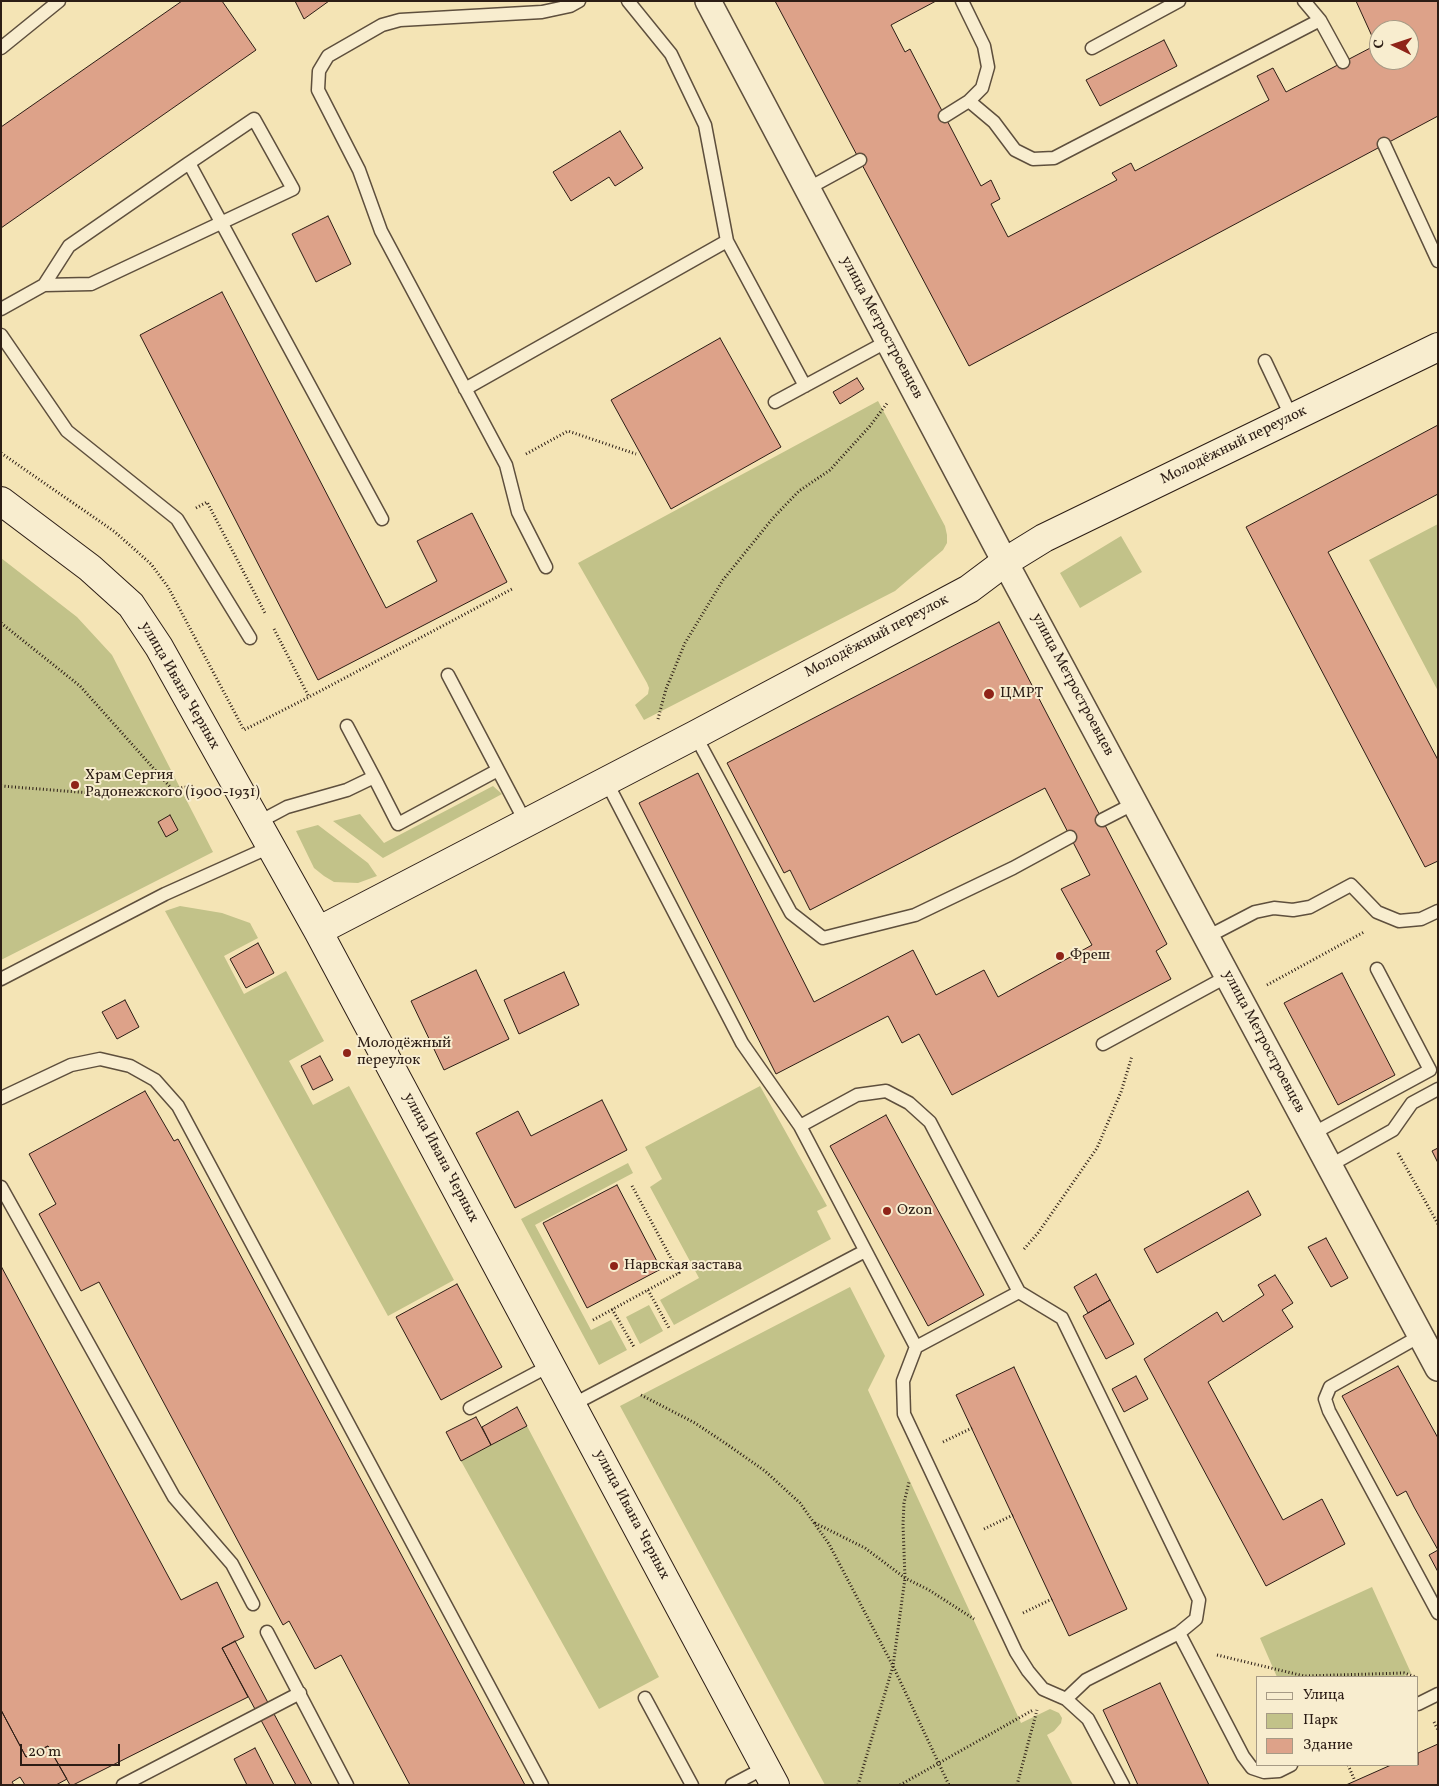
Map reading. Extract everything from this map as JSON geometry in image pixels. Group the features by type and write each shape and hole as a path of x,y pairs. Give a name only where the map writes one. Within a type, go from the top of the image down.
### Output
{"main road":[{"name":"Молодёжный переулок","path":"318,931 606,782 969,588 1044,538 1438,347"},
{"name":"улица Ивана Черных","path":"1,501 90,568 130,605 159,646 318,931 771,1776"}],"street":[{"name":"улица Метростроевцев","path":"708,1 1438,1368"}],"lane":[{"path":"1,48 59,1"},
{"path":"546,566 518,512 506,465 381,231 358,170 318,90 319,71 328,56 382,25 400,20 542,12 570,6 579,1"},
{"path":"628,1 671,54 705,125 726,241 805,386"},
{"path":"944,116 970,101 982,88 988,67 984,46 962,1"},
{"path":"1092,48 1179,1"},
{"path":"1304,1 1320,20 1344,62"},
{"path":"970,101 994,122 1015,150 1033,159 1054,158 1320,20"},
{"path":"1,309 44,285 91,284 293,189 254,119 68,246 44,285"},
{"path":"1384,144 1438,260"},
{"path":"807,188 860,160"},
{"path":"189,163 382,519"},
{"path":"465,388 726,241"},
{"path":"1,335 67,431 176,519 250,638"},
{"path":"775,402 888,341"},
{"path":"1265,360 1292,418"},
{"path":"448,674 526,823"},
{"path":"347,726 398,824 498,770"},
{"path":"695,735 791,913 823,938 915,915 1013,868 1070,837"},
{"path":"257,823 287,807 347,790 374,778"},
{"path":"606,782 742,1043 800,1126 916,1347"},
{"path":"1102,820 1135,803"},
{"path":"1,979 165,894 270,847"},
{"path":"1207,937 1255,912 1274,908 1293,910 1310,907 1351,885 1377,912 1399,920 1421,919 1438,911"},
{"path":"1312,1134 1430,1070 1377,969"},
{"path":"1103,1044 1228,976"},
{"path":"1,1098 71,1065 100,1060 130,1066 155,1080 178,1106 542,1785"},
{"path":"1329,1166 1393,1130 1412,1103 1438,1090"},
{"path":"800,1126 857,1094 886,1091 909,1103 930,1122 1019,1292 1062,1318 1199,1600 1196,1619 1179,1633 1086,1680 1066,1698"},
{"path":"1,1187 174,1497 232,1564 253,1604"},
{"path":"572,1405 865,1251"},
{"path":"1019,1292 916,1347 903,1381 904,1414 1012,1643 1028,1671 1043,1689 1066,1698 1088,1719 1123,1785"},
{"path":"1420,1336 1330,1388 1326,1399 1328,1410 1438,1613"},
{"path":"470,1408 551,1365"},
{"path":"267,1632 347,1785"},
{"path":"1179,1633 1243,1756 1252,1768 1264,1772 1279,1771 1289,1766"},
{"path":"123,1785 300,1694"},
{"path":"1419,1704 1438,1694"},
{"path":"645,1698 692,1785"},
{"path":"732,1785 771,1776"}],"path":[{"path":"657,722 666,689 684,643 723,580 773,518 799,491 830,470 870,426 888,401"},
{"path":"506,465 568,431 636,454"},
{"path":"244,730 310,697 512,589"},
{"path":"1,622 80,686 172,789"},
{"path":"1,786 116,795 195,786"},
{"path":"1264,987 1371,928 1377,912"},
{"path":"1007,1268 1038,1233 1097,1148 1121,1092 1143,1022"},
{"path":"1397,1151 1438,1224"},
{"path":"593,1320 679,1272 631,1184"},
{"path":"648,1290 671,1333"},
{"path":"612,1309 637,1352"},
{"path":"604,1388 632,1391 695,1423 765,1471 800,1503 829,1544 893,1666 949,1785"},
{"path":"858,1785 893,1666 905,1578 904,1503 910,1481 922,1452 972,1428"},
{"path":"963,1538 1013,1515"},
{"path":"814,1523 866,1548 905,1578 929,1590 1012,1643"},
{"path":"1002,1622 1052,1600"},
{"path":"1187,1648 1301,1676"},
{"path":"1330,1676 1404,1673 1413,1676"},
{"path":"900,1785 938,1762 1038,1708 1018,1785"},
{"path":"1348,1766 1355,1781"}],"green space":[{"path":"878,401 945,526 947,543 943,550 895,591 644,720 635,705 648,694 649,688 647,683 578,563"},
{"path":"1438,524 1438,691 1369,560"},
{"path":"1121,536 1142,572 1080,608 1060,573"},
{"path":"1,558 77,617 112,655 213,852 1,960"},
{"path":"493,786 502,794 383,858 333,821 360,814 384,843"},
{"path":"318,825 368,863 377,876 358,883 334,882 314,868 296,831"},
{"path":"180,906 222,913 250,923 258,938 224,956 244,994 286,971 324,1041 289,1061 313,1105 349,1086 454,1280 388,1316 165,911"},
{"path":"760,1086 827,1206 817,1211 831,1239 674,1325 660,1300 699,1278 650,1187 662,1179 645,1147"},
{"path":"628,1163 633,1173 535,1225 591,1330 611,1320 627,1350 599,1365 521,1219"},
{"path":"850,1287 885,1356 868,1390 1021,1723 1050,1709 1059,1713 1062,1718 1061,1723 1054,1731 1047,1735 1073,1785 825,1785 620,1406"},
{"path":"649,1305 663,1331 640,1344 626,1317"},
{"path":"527,1426 659,1677 599,1709 461,1461"},
{"path":"1372,1587 1411,1673 1404,1676 1277,1676 1260,1638"}],"building":[{"path":"182,1 222,1 256,50 1,228 1,127"},
{"path":"295,1 329,1 304,19"},
{"path":"775,1 936,1 891,25 905,52 910,49 981,186 991,180 1000,199 991,204 1008,237 1117,180 1112,173 1131,163 1135,171 1269,100 1257,76 1273,68 1286,92 1369,49 1369,70 1419,70 1419,20 1369,20 1369,30 1356,1 1438,1 1438,116 969,366"},
{"path":"1164,40 1177,66 1100,106 1086,80"},
{"path":"620,131 643,168 615,186 609,177 571,201 553,172"},
{"path":"328,216 351,264 316,282 292,234"},
{"path":"222,292 386,608 437,581 417,541 472,513 507,582 318,680 140,335"},
{"path":"720,338 781,447 671,509 611,400"},
{"path":"857,378 864,389 840,404 833,392"},
{"path":"1438,425 1438,494 1328,552 1438,760 1438,861 1425,867 1246,527"},
{"path":"999,622 1167,944 1156,951 1171,979 952,1095 919,1034 902,1043 888,1016 776,1074 639,803 698,773 814,1002 913,950 936,995 984,970 998,997 1092,945 1061,889 1090,875 1045,788 810,910 790,870 784,873 727,763"},
{"path":"170,815 178,830 166,837 158,822"},
{"path":"258,943 274,973 246,988 230,959"},
{"path":"476,970 509,1039 444,1070 411,1001"},
{"path":"564,972 579,1005 519,1034 504,1000"},
{"path":"1342,973 1395,1075 1338,1105 1284,1003"},
{"path":"125,1000 139,1027 117,1039 102,1012"},
{"path":"320,1056 333,1080 313,1090 301,1066"},
{"path":"145,1091 174,1141 178,1139 525,1785 410,1785 341,1655 315,1669 289,1621 283,1625 99,1282 81,1291 39,1214 56,1204 29,1154"},
{"path":"602,1100 627,1150 515,1208 476,1133 518,1111 531,1136"},
{"path":"886,1115 984,1295 928,1326 830,1146"},
{"path":"1438,1148 1438,1163 1432,1151"},
{"path":"617,1185 661,1269 587,1308 543,1223"},
{"path":"1248,1191 1261,1215 1157,1273 1144,1249"},
{"path":"1326,1238 1348,1278 1331,1287 1308,1247"},
{"path":"1,1266 181,1600 217,1582 244,1637 222,1648 248,1697 73,1785 70,1785 48,1746 26,1757 1,1710"},
{"path":"1096,1274 1110,1300 1088,1313 1074,1287"},
{"path":"1275,1275 1293,1303 1282,1310 1293,1327 1208,1382 1283,1520 1322,1499 1345,1544 1266,1586 1144,1359 1217,1312 1223,1322 1264,1295 1258,1285"},
{"path":"457,1284 502,1367 441,1400 396,1317"},
{"path":"1110,1300 1134,1344 1106,1359 1083,1316"},
{"path":"1398,1366 1438,1438 1438,1550 1406,1491 1397,1496 1342,1396"},
{"path":"1014,1367 1127,1609 1069,1636 956,1395"},
{"path":"1136,1376 1148,1399 1124,1412 1112,1389"},
{"path":"517,1407 527,1426 491,1445 482,1427"},
{"path":"476,1417 491,1445 461,1461 446,1432"},
{"path":"1438,1550 1438,1572 1429,1555"},
{"path":"235,1641 312,1785 296,1785 222,1648"},
{"path":"1160,1683 1209,1785 1138,1785 1103,1710"},
{"path":"1,1710 26,1757 48,1746 67,1779 56,1785 25,1785 20,1777 12,1782 14,1785 1,1785"},
{"path":"1438,1744 1438,1785 1346,1785 1389,1766 1419,1766 1419,1753"},
{"path":"255,1748 274,1785 247,1785 234,1759"}],"place":[{"name":"ЦМРТ","path":"989,694"},
{"name":"Храм Сергия Радонежского (1900-1931)","path":"75,785"},
{"name":"Фреш","path":"1060,956"},
{"name":"Молодёжный переулок","path":"347,1053"},
{"name":"Ozon","path":"887,1211"},
{"name":"Нарвская застава","path":"614,1266"}]}
